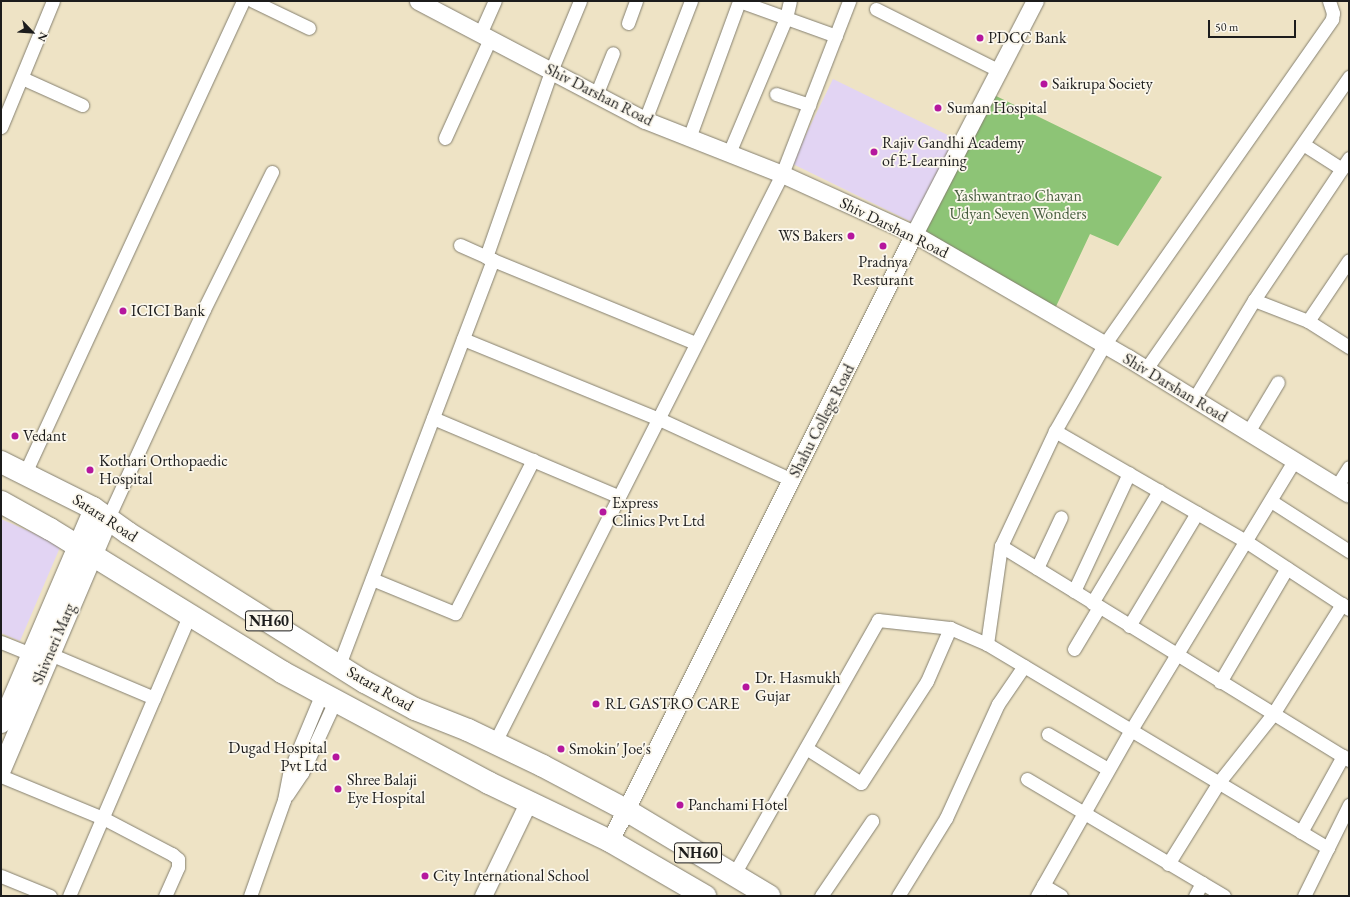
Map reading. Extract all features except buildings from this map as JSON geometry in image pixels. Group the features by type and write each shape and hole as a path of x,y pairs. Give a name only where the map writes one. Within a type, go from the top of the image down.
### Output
{"highway":[{"name":"Satara Road","path":"1,462 25,473 100,513 365,682 415,709 495,742 626,810 769,896"},
{"name":"Satara Road","path":"1,502 189,616 329,697 489,783 610,841 706,896"}],"main road":[{"name":"Shivneri Marg","path":"1,769 50,654 84,551 100,513"},
{"name":"Shivneri Marg","path":"1,723 30,654 84,551"}],"street":[{"path":"1,127 53,1"},
{"path":"25,473 243,1"},
{"path":"253,1 309,28"},
{"name":"Shiv Darshan Road","path":"418,1 645,120 782,174 914,234 1146,369 1343,490"},
{"path":"445,138 485,37 496,1"},
{"path":"339,665 463,339 551,71 580,1"},
{"path":"628,23 636,1"},
{"path":"645,120 691,1"},
{"path":"689,138 739,1 836,36"},
{"path":"729,154 786,18 790,1"},
{"path":"495,742 657,418 782,174 849,1"},
{"name":"Shahu College Road","path":"610,841 914,234 1035,1"},
{"path":"986,644 1001,546 1055,430 1104,345 1332,19 1333,13 1329,1"},
{"path":"876,9 1000,71"},
{"path":"596,95 613,53"},
{"path":"1146,369 1349,77"},
{"path":"22,78 82,104"},
{"path":"776,94 808,105"},
{"path":"1303,144 1342,169"},
{"path":"1194,399 1254,300 1349,158"},
{"path":"100,513 272,172"},
{"path":"460,245 695,343"},
{"path":"1308,321 1349,260"},
{"path":"1254,300 1308,321 1349,347"},
{"path":"463,339 657,418 792,480"},
{"path":"1248,432 1278,382"},
{"path":"433,418 618,496"},
{"path":"1055,430 1247,542 1346,606 1273,714 1219,782 1168,864"},
{"path":"372,579 455,613 533,460"},
{"path":"1061,896 1040,891 1131,730 1247,542 1294,461"},
{"path":"1343,490 1349,467"},
{"path":"1074,591 1129,473"},
{"path":"1074,649 1096,605 1159,491"},
{"path":"1271,501 1349,551"},
{"path":"1129,626 1198,513"},
{"path":"1037,568 1061,517"},
{"path":"1001,546 1177,656 1346,758 1301,832"},
{"path":"1220,682 1287,568"},
{"path":"69,896 189,616"},
{"path":"734,874 878,620 950,628 986,644 1328,848"},
{"path":"806,748 861,783 927,681 950,628"},
{"path":"1,642 30,654"},
{"path":"50,654 154,698"},
{"path":"898,896 946,818 998,704 1024,666"},
{"path":"250,896 284,800 302,773 329,697"},
{"path":"1048,734 1108,770"},
{"path":"1,776 103,818 178,859 176,872 165,896"},
{"path":"1027,779 1224,896"},
{"path":"483,896 529,801"},
{"path":"1304,896 1349,805"},
{"path":"821,896 872,821"},
{"path":"1,876 50,896"},
{"path":"1195,896 1202,883"}],"shaded area":[{"name":"Rajiv Gandhi Academy of E-Learning","path":"833,79 954,138 913,223 792,163"},
{"path":"1,519 61,545 20,641 1,633"}],"green space":[{"name":"Yashwantrao Chavan Udyan Seven Wonders","path":"990,93 1162,177 1118,246 1090,234 1052,315 914,234"}],"place":[{"name":"PDCC Bank","path":"980,38"},
{"name":"Saikrupa Society","path":"1044,84"},
{"name":"Suman Hospital","path":"938,108"},
{"name":"Rajiv Gandhi Academy of E-Learning","path":"874,152"},
{"name":"WS Bakers","path":"851,236"},
{"name":"Pradnya Resturant","path":"883,246"},
{"name":"ICICI Bank","path":"123,311"},
{"name":"Vedant","path":"15,436"},
{"name":"Kothari Orthopaedic Hospital","path":"90,470"},
{"name":"Express Clinics Pvt Ltd","path":"603,512"},
{"name":"Dr. Hasmukh Gujar","path":"746,687"},
{"name":"RL GASTRO CARE","path":"596,704"},
{"name":"Smokin' Joe's","path":"561,749"},
{"name":"Dugad Hospital Pvt Ltd","path":"336,757"},
{"name":"Shree Balaji Eye Hospital","path":"338,789"},
{"name":"Panchami Hotel","path":"680,805"},
{"name":"City International School","path":"425,876"}]}
